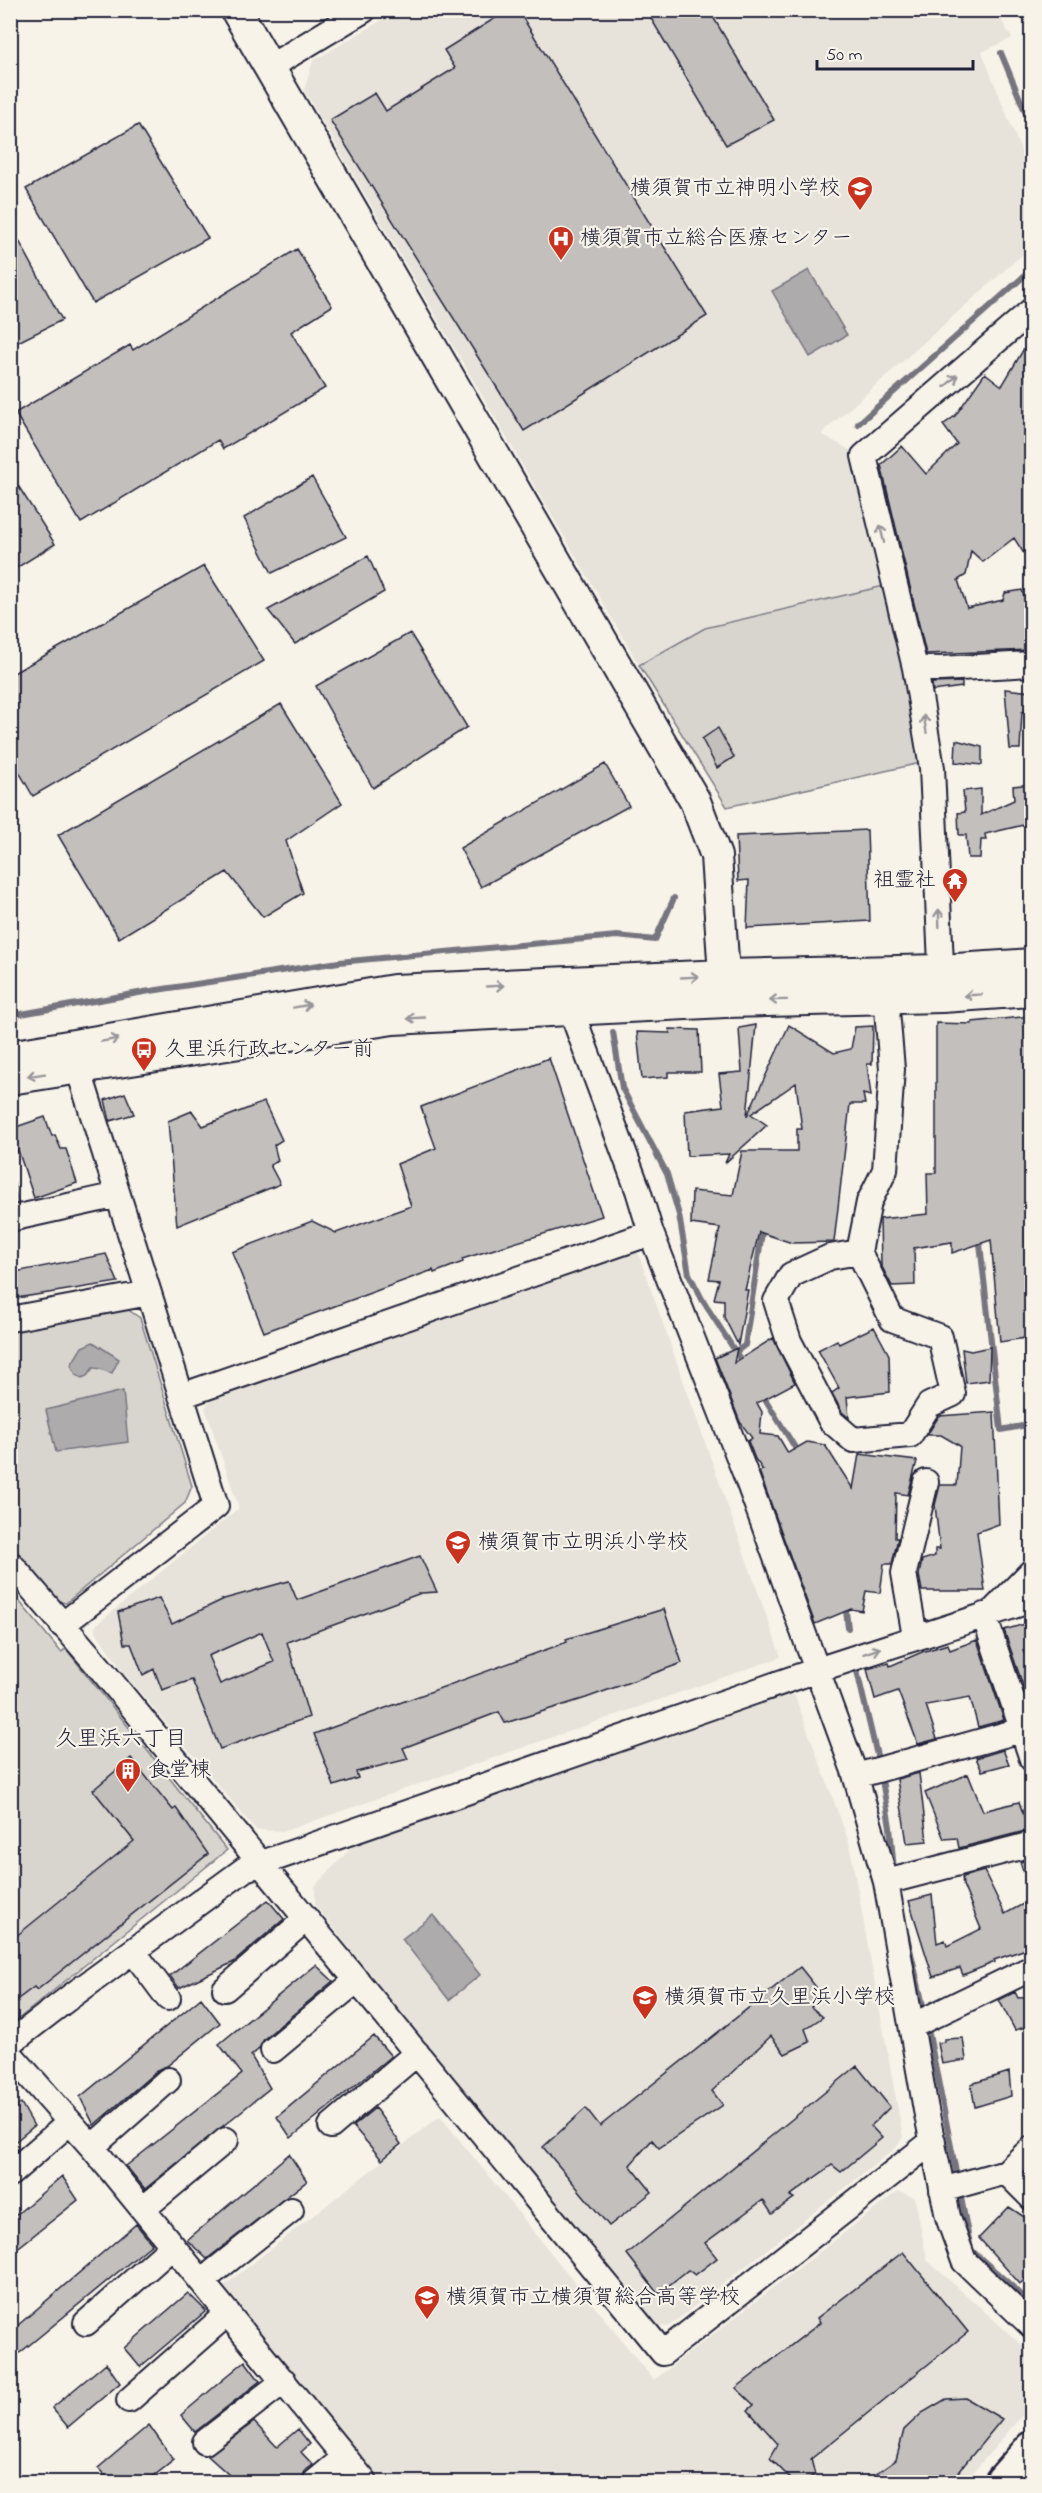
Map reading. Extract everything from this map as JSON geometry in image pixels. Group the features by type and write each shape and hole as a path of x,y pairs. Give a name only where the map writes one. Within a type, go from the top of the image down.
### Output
{"main road":[{"path":"1002,2482 1032,2448"},
{"path":"1028,2482 1032,2478"}],"street":[{"path":"236,10 695,801 716,856 725,988"},
{"path":"268,68 364,10"},
{"path":"942,984 932,768 915,668 864,456 1032,310"},
{"path":"915,668 939,669 1032,664"},
{"path":"725,988 886,998 1032,964"},
{"path":"10,1056 75,1057 393,1020 566,996 725,988 942,984 1032,991"},
{"path":"566,996 638,1190 651,1233 745,1473 856,1776 886,1882 948,2217 964,2261 1032,2326"},
{"path":"859,1252 830,1257 791,1275 776,1301 789,1341 831,1421 853,1440 910,1435 929,1405 953,1394 940,1336 892,1319 859,1252 869,1203 885,1170 892,1069 886,998"},
{"path":"10,1079 75,1057"},
{"path":"62,1625 216,1506 75,1057"},
{"path":"10,1219 118,1195"},
{"path":"181,1396 651,1233"},
{"path":"10,1318 149,1293"},
{"path":"915,1637 904,1573 926,1482"},
{"path":"10,1563 101,1669 663,2353 933,2141"},
{"path":"989,1613 1032,1571"},
{"path":"10,2043 245,1869 817,1670 1032,1600"},
{"path":"989,1613 1026,1728 1032,1759"},
{"path":"856,1776 1026,1728"},
{"path":"886,1882 1032,1844"},
{"path":"225,1989 306,1919"},
{"path":"133,1951 168,1998"},
{"path":"912,2026 1032,1968"},
{"path":"273,2050 357,1980"},
{"path":"331,2126 417,2053"},
{"path":"10,2054 92,2147 365,2482"},
{"path":"92,2147 168,2080"},
{"path":"10,2174 70,2122"},
{"path":"142,2209 226,2140"},
{"path":"942,2190 1006,2172 1032,2148"},
{"path":"1006,2172 1032,2198"},
{"path":"202,2281 291,2210"},
{"path":"86,2323 173,2246"},
{"path":"129,2400 228,2313"},
{"path":"205,2442 284,2381"},
{"path":"315,2482 345,2457"}],"shaded area":[{"name":"横須賀市立総合医療センター","path":"397,11 996,11 1012,38 982,52 1031,176 1031,247 821,434 857,454 884,586 705,628 639,665 304,90 313,61"},
{"path":"809,270 847,335 810,357 772,291"},
{"path":"884,586 925,762 727,807 639,665 705,628"},
{"path":"10,1164 18,1204 11,1206 10,1206"},
{"name":"横須賀市立明浜小学校","path":"636,1247 781,1657 285,1831 256,1830 123,1672 95,1630 96,1625 239,1508 205,1408 210,1400"},
{"path":"127,1309 140,1318 192,1486 185,1503 66,1603 54,1601 11,1547 11,1330"},
{"path":"93,1342 119,1359 112,1373 93,1368 87,1376 82,1378 76,1375 71,1365 82,1347"},
{"path":"123,1391 128,1442 56,1452 46,1410"},
{"path":"10,1590 61,1652 66,1649 227,1850 11,2025"},
{"name":"横須賀市立久里浜小学校","path":"784,1690 795,1696 849,1842 903,2137 896,2148 668,2327 654,2325 315,1905 315,1886 355,1844"},
{"path":"433,1915 480,1975 449,2000 402,1939"},
{"name":"横須賀市立横須賀総合高等学校","path":"440,2116 654,2380 898,2191 915,2198 927,2260 1031,2353 1031,2405 965,2482 378,2482 221,2288"}],"building":[{"path":"508,10 518,10 707,316 524,431 330,120 375,93 386,111 455,68 444,50"},
{"path":"646,10 709,10 774,120 726,145"},
{"path":"138,125 208,238 93,303 26,189"},
{"path":"10,224 62,320 10,346"},
{"path":"297,249 332,306 291,332 325,388 223,449 218,440 81,523 15,413 130,345 133,350"},
{"path":"1032,335 1032,566 1014,538 983,562 971,551 966,575 958,580 967,608 1003,600 1005,593 1022,590 1032,623 1032,650 926,654 881,465 902,446 926,474 957,444 943,425 955,416 985,373 1002,386"},
{"path":"10,473 55,544 10,572"},
{"path":"312,477 346,537 272,573 244,518"},
{"path":"368,556 384,592 295,644 268,610"},
{"path":"204,566 264,661 33,796 10,756 10,675"},
{"path":"410,633 467,727 373,788 316,686"},
{"path":"962,682 962,687 933,691 932,683"},
{"path":"1005,689 1032,692 1032,711 1022,712 1020,749 1010,749"},
{"path":"281,704 342,803 286,841 303,893 263,917 227,872 119,938 58,835"},
{"path":"718,728 734,757 717,768 702,739"},
{"path":"956,740 982,747 982,765 955,762"},
{"path":"605,764 629,806 481,887 460,848"},
{"path":"1032,784 1032,823 985,834 986,840 981,840 980,858 968,858 966,835 959,835 958,813 965,812 963,791 981,789 981,815 1014,800 1013,786"},
{"path":"867,830 870,921 747,928 749,880 738,881 736,836"},
{"path":"1032,1016 1032,1337 1000,1342 991,1240 952,1253 952,1242 914,1248 915,1285 892,1286 881,1265 880,1219 928,1214 927,1173 936,1173 936,1023 972,1024 972,1022"},
{"path":"756,1025 747,1116 789,1025 834,1053 851,1049 855,1027 873,1026 872,1064 867,1064 871,1096 863,1094 865,1104 850,1104 834,1242 792,1243 759,1232 745,1290 748,1290 738,1345 724,1317 724,1300 714,1299 719,1280 709,1279 720,1228 691,1224 692,1191 733,1195 742,1151 797,1151 797,1129 802,1129 796,1083 751,1114 767,1125 725,1163 729,1154 687,1156 685,1111 723,1106 719,1074 742,1072 739,1028"},
{"path":"669,1029 699,1030 701,1072 668,1072 668,1077 642,1079 637,1032 670,1033"},
{"path":"549,1058 602,1216 462,1259 463,1262 434,1273 433,1270 264,1332 232,1252 312,1221 336,1233 411,1206 397,1164 436,1148 421,1107"},
{"path":"125,1093 134,1114 110,1121 105,1100"},
{"path":"264,1102 282,1140 274,1145 278,1161 270,1165 280,1184 177,1226 168,1121 192,1111 203,1126"},
{"path":"45,1117 52,1136 55,1135 61,1149 66,1149 77,1183 34,1198 18,1150 10,1153 10,1129"},
{"path":"106,1254 118,1282 10,1299 10,1273"},
{"path":"874,1327 889,1355 890,1392 847,1397 849,1418 842,1412 832,1393 839,1388 818,1350 837,1340 839,1344"},
{"path":"773,1338 795,1383 757,1403 762,1412 760,1434 778,1436 788,1453 807,1442 825,1445 853,1489 859,1454 917,1461 908,1495 896,1493 895,1538 898,1538 892,1564 884,1564 880,1593 866,1591 862,1611 851,1609 815,1624 759,1471 763,1470 755,1459 748,1441 752,1438 740,1422 715,1358 737,1348 734,1363"},
{"path":"990,1347 989,1380 966,1383 962,1349 971,1351"},
{"path":"994,1412 999,1524 977,1532 985,1591 922,1591 919,1575 922,1560 935,1556 935,1549 940,1549 935,1505 940,1485 957,1485 960,1446 941,1435 927,1435 939,1416"},
{"path":"420,1556 437,1592 421,1593 287,1642 309,1717 220,1749 192,1680 162,1690 154,1669 143,1675 131,1644 124,1644 118,1612 159,1598 172,1624 224,1599 289,1581 297,1600","holes":["262,1632 274,1662 220,1684 208,1656"]},
{"path":"664,1609 682,1663 586,1698 505,1723 499,1712 403,1748 408,1759 356,1772 358,1778 334,1786 314,1734 567,1642 566,1639"},
{"path":"1032,1622 1032,1648 1023,1651 1032,1667 1032,1712 1004,1630"},
{"path":"977,1640 1004,1720 978,1727 970,1697 926,1705 937,1739 918,1744 898,1691 875,1699 867,1669 889,1663 890,1666 948,1644 950,1650"},
{"path":"1003,1750 1009,1764 982,1771 976,1758"},
{"path":"131,1758 173,1810 176,1808 208,1854 37,1990 34,1987 10,2005 10,1941 134,1841 93,1790"},
{"path":"919,1773 927,1841 907,1843 897,1779"},
{"path":"968,1774 983,1811 1019,1802 1029,1830 959,1848 957,1838 944,1839 925,1793"},
{"path":"1032,1859 1032,1886 1028,1887 1020,1862"},
{"path":"984,1871 1005,1914 1032,1899 1032,1947 994,1960 995,1962 963,1975 960,1968 933,1977 909,1901 932,1895 937,1943 945,1940 947,1946 981,1929 963,1885 962,1877"},
{"path":"268,1900 284,1919 234,1962 179,1988 170,1976"},
{"path":"316,1965 333,1981 264,2039 259,2049 251,2056 270,2088 145,2189 126,2166 242,2074 219,2044"},
{"path":"800,1967 824,1997 811,2007 823,2017 805,2029 810,2042 785,2054 771,2036 712,2091 723,2105 659,2148 652,2140 630,2165 652,2192 609,2226 543,2147 586,2108 600,2126"},
{"path":"1015,1992 1018,1998 1032,1997 1032,2025 1015,2030 999,2000"},
{"path":"201,1998 220,2023 167,2066 159,2069 94,2125 80,2097"},
{"path":"374,2036 391,2056 291,2138 277,2117"},
{"path":"963,2038 966,2060 942,2064 938,2043 944,2042 944,2039"},
{"path":"857,2066 890,2107 871,2126 882,2138 841,2172 832,2165 790,2196 794,2198 772,2214 763,2200 705,2243 717,2258 695,2275 688,2270 658,2294 627,2254"},
{"path":"1009,2072 1011,2096 975,2107 971,2084"},
{"path":"21,2103 34,2126 10,2146 10,2111"},
{"path":"375,2108 401,2144 382,2160 353,2126"},
{"path":"289,2154 307,2181 207,2259 187,2240"},
{"path":"62,2176 78,2200 10,2254 10,2220"},
{"path":"1009,2207 1032,2222 1032,2272 1020,2284 979,2238"},
{"path":"136,2224 152,2244 10,2361 10,2332"},
{"path":"903,2252 968,2332 811,2459 815,2475 802,2482 794,2482 770,2458 778,2444 748,2410 754,2405 736,2388 820,2323 817,2318"},
{"path":"188,2293 206,2311 140,2367 124,2348"},
{"path":"245,2361 260,2381 195,2432 181,2415"},
{"path":"106,2363 120,2383 68,2427 52,2408"},
{"path":"966,2398 1002,2419 950,2482 865,2482 896,2460 904,2430 922,2413 946,2399"},
{"path":"254,2422 277,2447 298,2429 310,2444 301,2452 313,2465 305,2471 301,2481 237,2482 208,2456"},
{"path":"149,2425 174,2460 146,2482 111,2482 98,2468"}],"waterway":[{"path":"1001,53 1032,128"},
{"path":"858,424 1032,269"},
{"path":"10,1016 144,992 339,962 617,936 655,940 674,898"},
{"path":"613,1032 622,1088 667,1174 679,1215 689,1274 703,1301 744,1365"},
{"path":"736,1352 745,1345 763,1226"},
{"path":"979,1235 1001,1430 1032,1424"},
{"path":"762,1394 799,1454"},
{"path":"845,1603 848,1628"},
{"path":"857,1671 879,1764"},
{"path":"881,1774 890,1827 894,1870"},
{"path":"907,1936 925,2014"},
{"path":"927,2024 958,2182"},
{"path":"960,2192 971,2250 1032,2304"}],"place":[{"name":"横須賀市立神明小学校","path":"860,212"},
{"name":"横須賀市立総合医療センター","path":"561,262"},
{"name":"祖霊社","path":"955,904"},
{"name":"久里浜行政センター前","path":"144,1073"},
{"name":"横須賀市立明浜小学校","path":"458,1566"},
{"name":"食堂棟","path":"128,1794"},
{"name":"横須賀市立久里浜小学校","path":"645,2021"},
{"name":"横須賀市立横須賀総合高等学校","path":"427,2321"}],"district":[{"name":"久里浜六丁目","path":"121,1740"}]}
